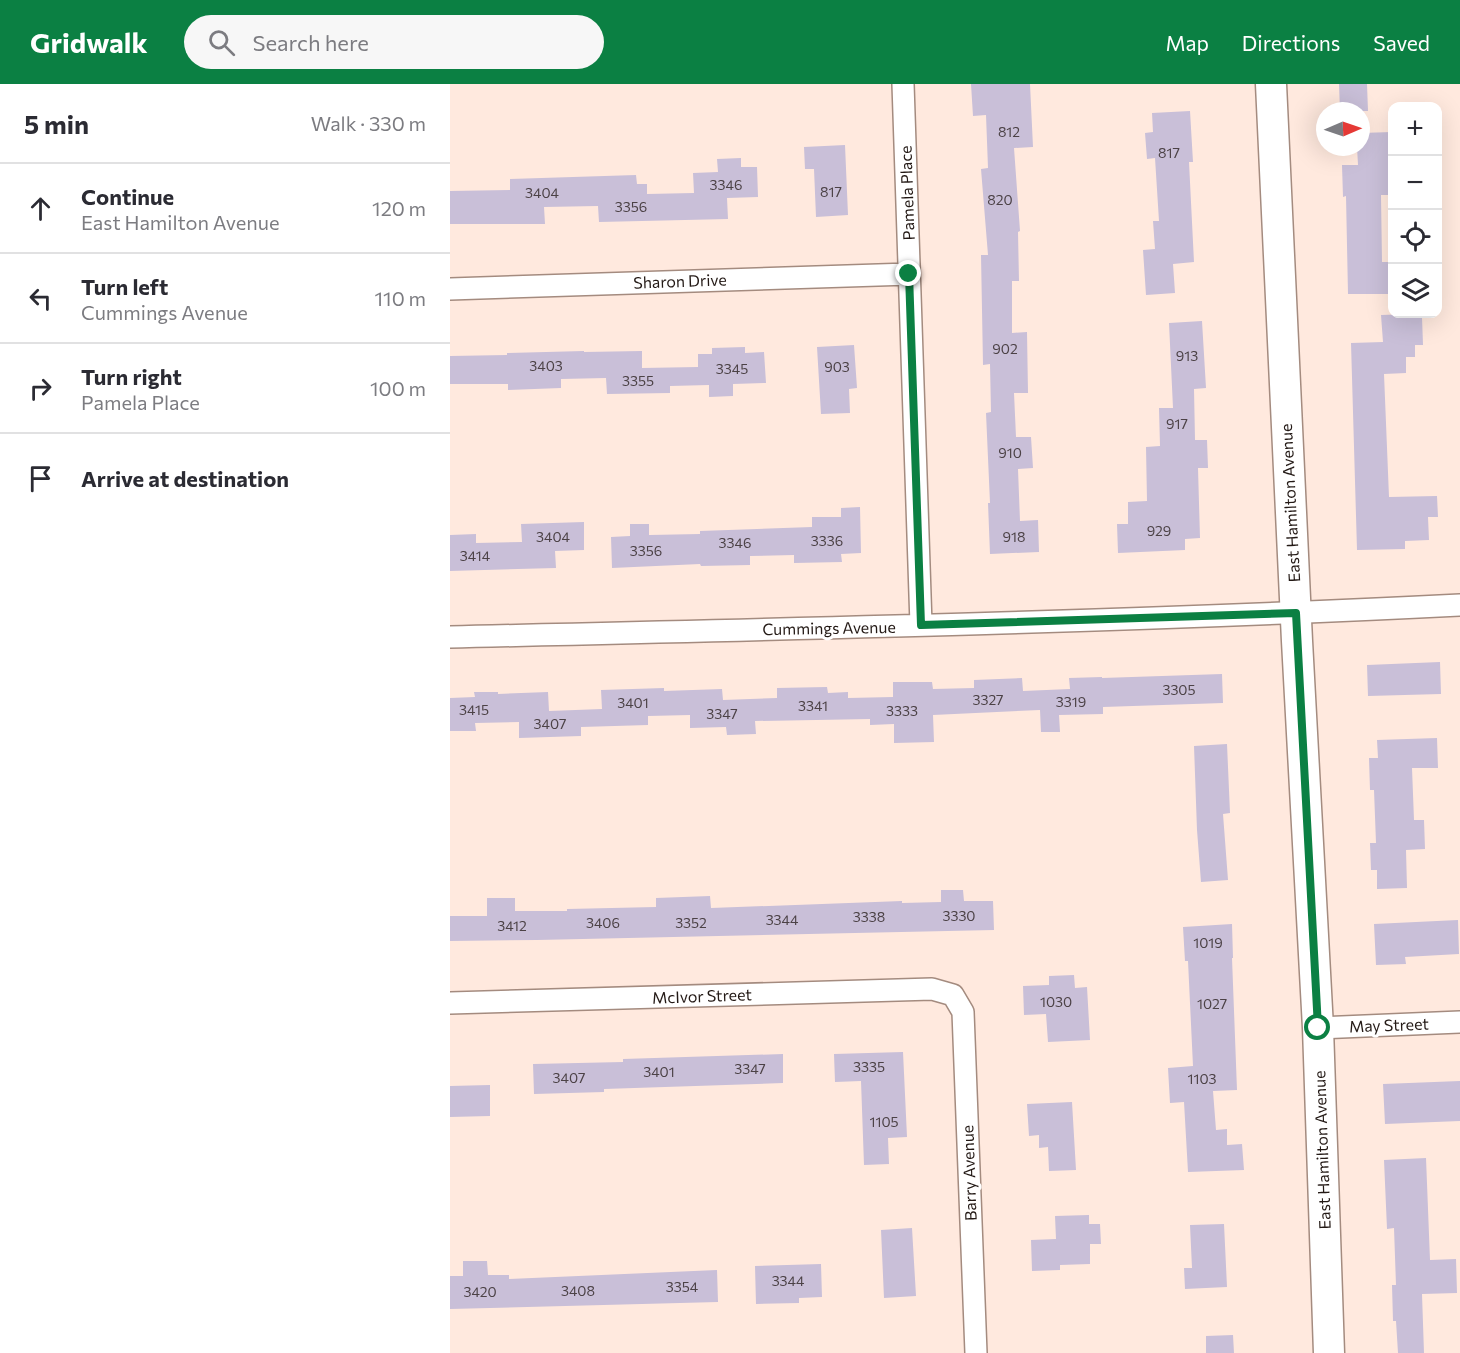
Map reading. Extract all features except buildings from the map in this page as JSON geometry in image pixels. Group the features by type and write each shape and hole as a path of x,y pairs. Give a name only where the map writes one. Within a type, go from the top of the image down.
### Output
{"street":[{"name":"Pamela Place","path":"903,84 921,625"},
{"name":"East Hamilton Avenue","path":"1271,84 1318,1028 1329,1353"},
{"name":"Sharon Drive","path":"450,289 909,274"},
{"name":"Cummings Avenue","path":"450,637 921,625 1296,613 1460,605"},
{"name":"McIvor Street","path":"450,1003 932,989 953,995"},
{"name":"Barry Avenue","path":"953,995 963,1012 976,1353"},
{"name":"May Street","path":"1318,1028 1460,1022"}],"route":[{"path":"909,274 921,625 1296,613 1318,1028"}]}
